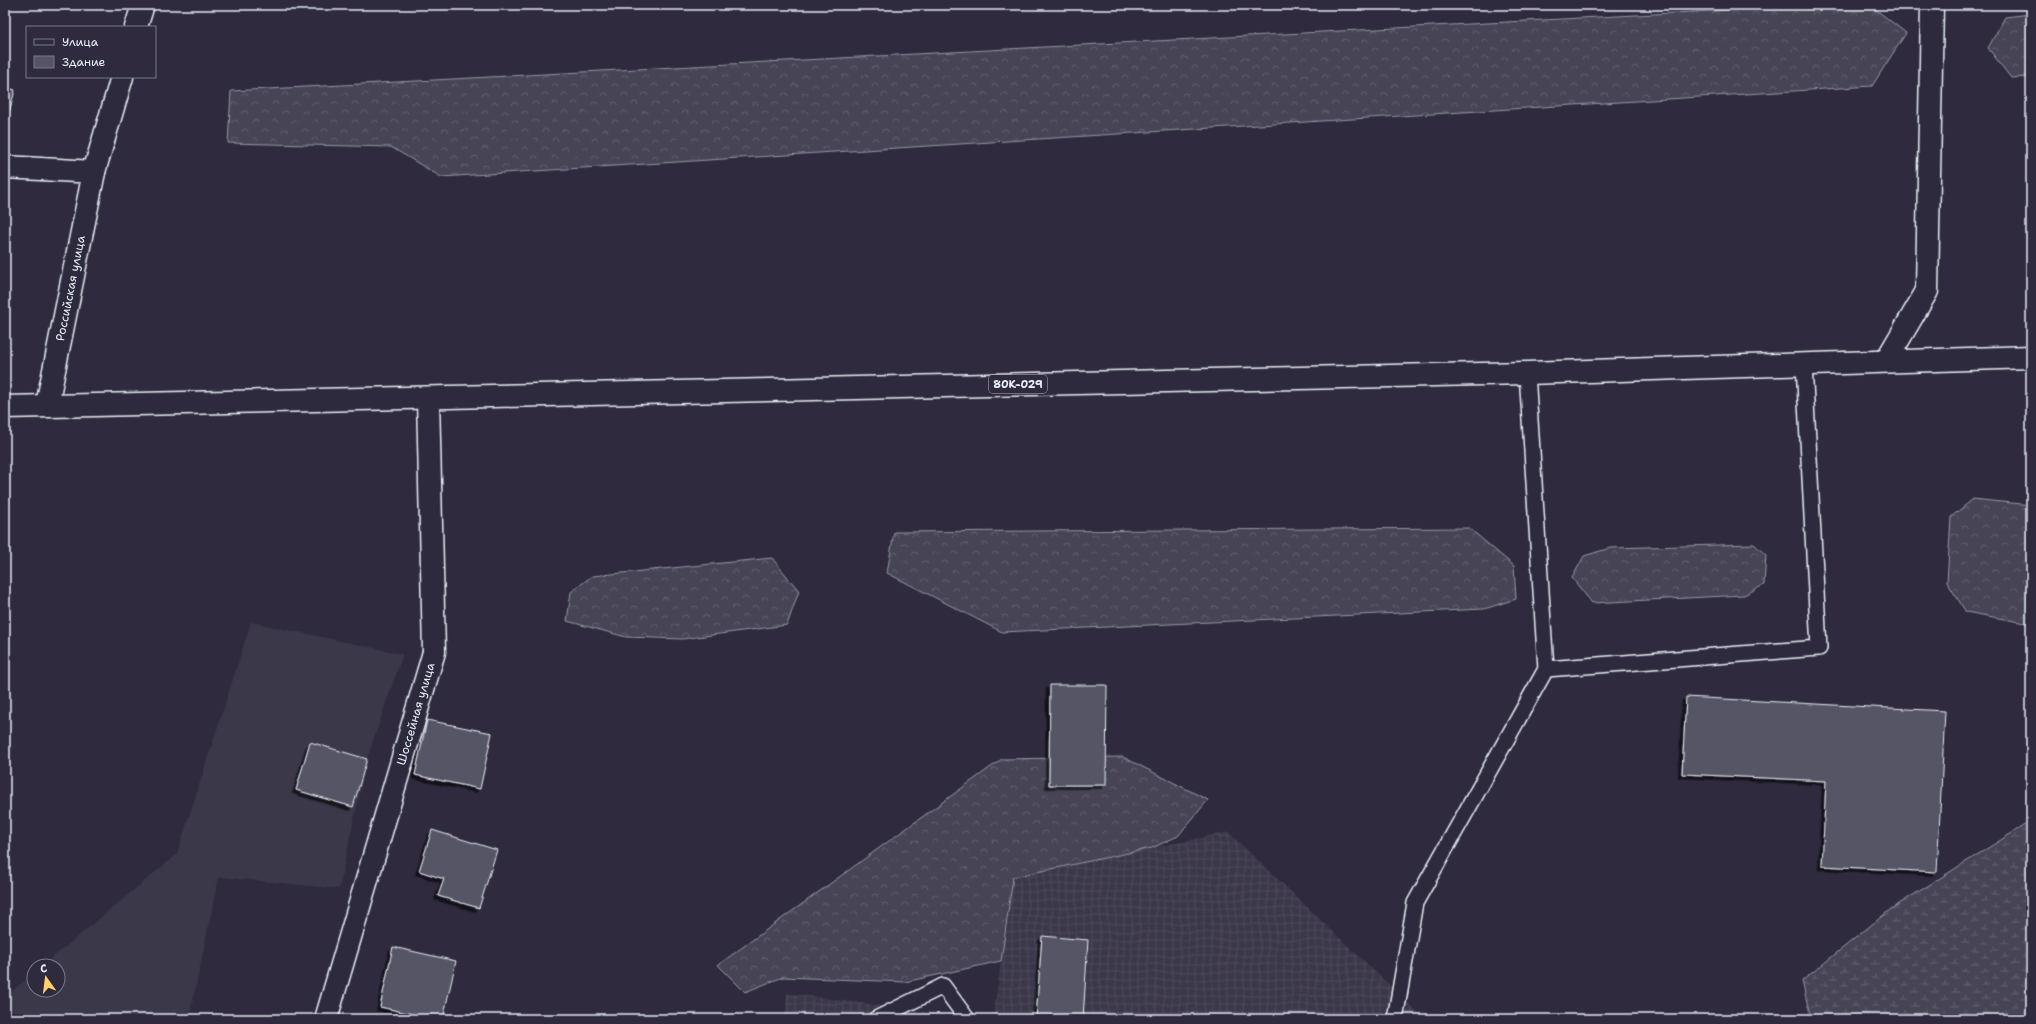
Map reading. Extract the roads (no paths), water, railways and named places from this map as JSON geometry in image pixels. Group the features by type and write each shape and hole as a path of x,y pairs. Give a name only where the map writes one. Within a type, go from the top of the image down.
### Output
{"main road":[{"path":"136,26 143,5"},
{"path":"1886,361 1927,291 1932,5"},
{"name":"Российская улица","path":"47,405 94,172 122,78"},
{"path":"5,167 94,172"},
{"name":"80К-029","path":"5,407 1527,372 2031,357"},
{"name":"Шоссейная улица","path":"326,1019 434,652 428,398"}],"lane":[{"path":"1546,669 1819,648 1804,364"},
{"path":"1395,1019 1415,903 1546,669 1527,372"},
{"path":"876,1019 943,986 967,1019"}]}
